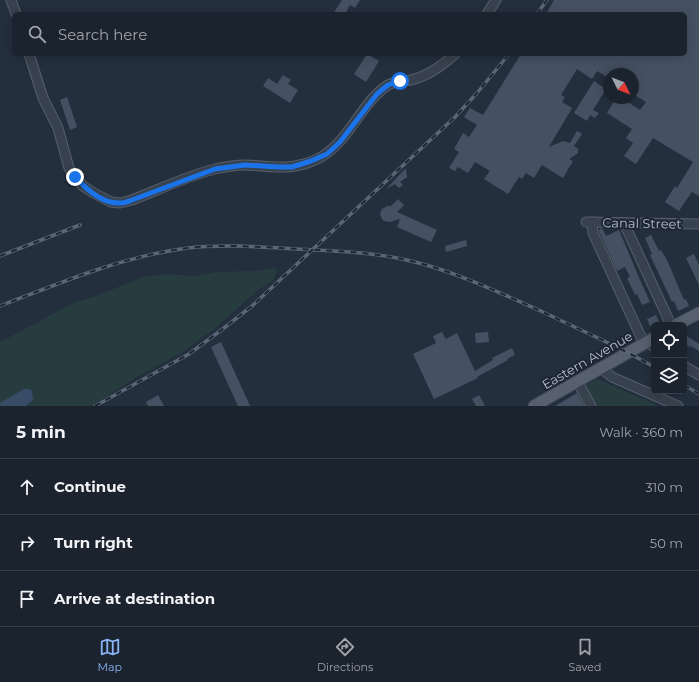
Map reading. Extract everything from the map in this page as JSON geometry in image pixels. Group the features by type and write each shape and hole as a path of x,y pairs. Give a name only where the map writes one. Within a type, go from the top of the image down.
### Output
{"main road":[{"path":"683,322 698,315"},
{"name":"Eastern Avenue","path":"534,406 577,381 651,343"}],"street":[{"path":"11,0 15,12"},
{"path":"488,12 496,0"},
{"path":"30,56 44,98 58,128 69,168 83,186 111,202 120,203 132,200 215,169 245,165 292,167 327,154 340,142 377,94 388,85 400,81 420,78 436,70 453,56"},
{"name":"Canal Street","path":"651,342 640,337 589,222 699,224"},
{"path":"624,223 670,322"},
{"path":"601,368 612,377 678,406"},
{"path":"687,368 699,375"},
{"path":"577,381 591,406"}],"green space":[{"path":"274,268 277,272 272,281 258,290 213,330 181,353 137,377 92,406 26,406 33,400 0,403 0,341 73,303 96,296 143,277 167,274 194,276 215,272 258,271"},
{"path":"597,379 660,406 597,406 586,385"}],"water":[{"path":"24,389 30,389 32,391 33,400 26,406 0,406 0,403"}],"building":[{"path":"342,0 360,0 355,8 350,5 346,12 334,12"},
{"path":"554,0 699,0 699,196 692,192 679,211 665,202 675,186 677,188 693,162 653,138 636,164 624,156 633,143 626,138 632,129 607,113 612,104 630,104 640,110 646,102 639,98 639,68 603,68 603,74 597,71 592,79 577,69 561,95 565,97 562,102 572,108 549,147 563,141 570,143 577,131 582,134 574,146 578,149 578,153 569,159 573,161 563,178 542,165 534,178 526,173 522,179 519,177 508,194 484,179 490,171 475,162 468,173 458,167 455,171 449,168 459,152 454,149 463,133 469,137 477,125 464,117 470,108 483,115 520,56 687,56 687,12 547,12"},
{"path":"366,56 370,56 379,61 366,82 354,74"},
{"path":"283,75 291,80 288,84 298,90 290,103 263,86 268,78 277,84"},
{"path":"594,81 603,87 603,94 593,110 599,113 595,118 590,115 587,121 574,113"},
{"path":"67,97 77,127 70,130 60,100"},
{"path":"406,168 407,177 400,182 403,185 399,188 395,184 386,189"},
{"path":"398,199 404,205 397,212 437,230 431,242 397,227 400,219 390,222 382,219 380,214 382,209 387,206 391,206"},
{"path":"602,228 606,236 619,230 650,302 642,305 637,294 635,295 627,278 630,277 625,267 617,271 599,231"},
{"path":"651,235 659,251 661,250 667,260 684,300 686,299 689,306 678,311 674,301 672,302 650,255 652,254 645,238"},
{"path":"466,240 467,246 446,252 445,246"},
{"path":"694,254 699,265 699,285 686,258"},
{"path":"656,315 659,322 651,322 650,326 647,319"},
{"path":"442,332 446,339 457,333 475,371 493,360 492,358 512,348 515,355 477,377 478,378 434,399 413,354 436,343 433,336"},
{"path":"488,332 489,342 476,343 475,333"},
{"path":"687,336 699,344 699,351 691,346 690,347 687,345"},
{"path":"221,342 250,406 238,406 211,347"},
{"path":"577,393 584,406 555,406"},
{"path":"158,395 164,406 148,406 146,402"},
{"path":"479,395 485,406 476,406 472,399"}],"railway":[{"path":"538,12 547,0"},
{"path":"95,406 189,354 252,306 455,117 507,56"},
{"path":"0,256 80,225"},
{"path":"0,306 92,271 140,257 188,248 243,246 354,252 411,261 462,277 543,312 613,345 651,365"},
{"path":"687,387 699,394"}],"route":[{"path":"75,177 83,186 101,198 111,202 120,203 132,200 198,174 215,169 245,165 292,167 327,154 340,142 377,94 388,85 400,81"}]}
